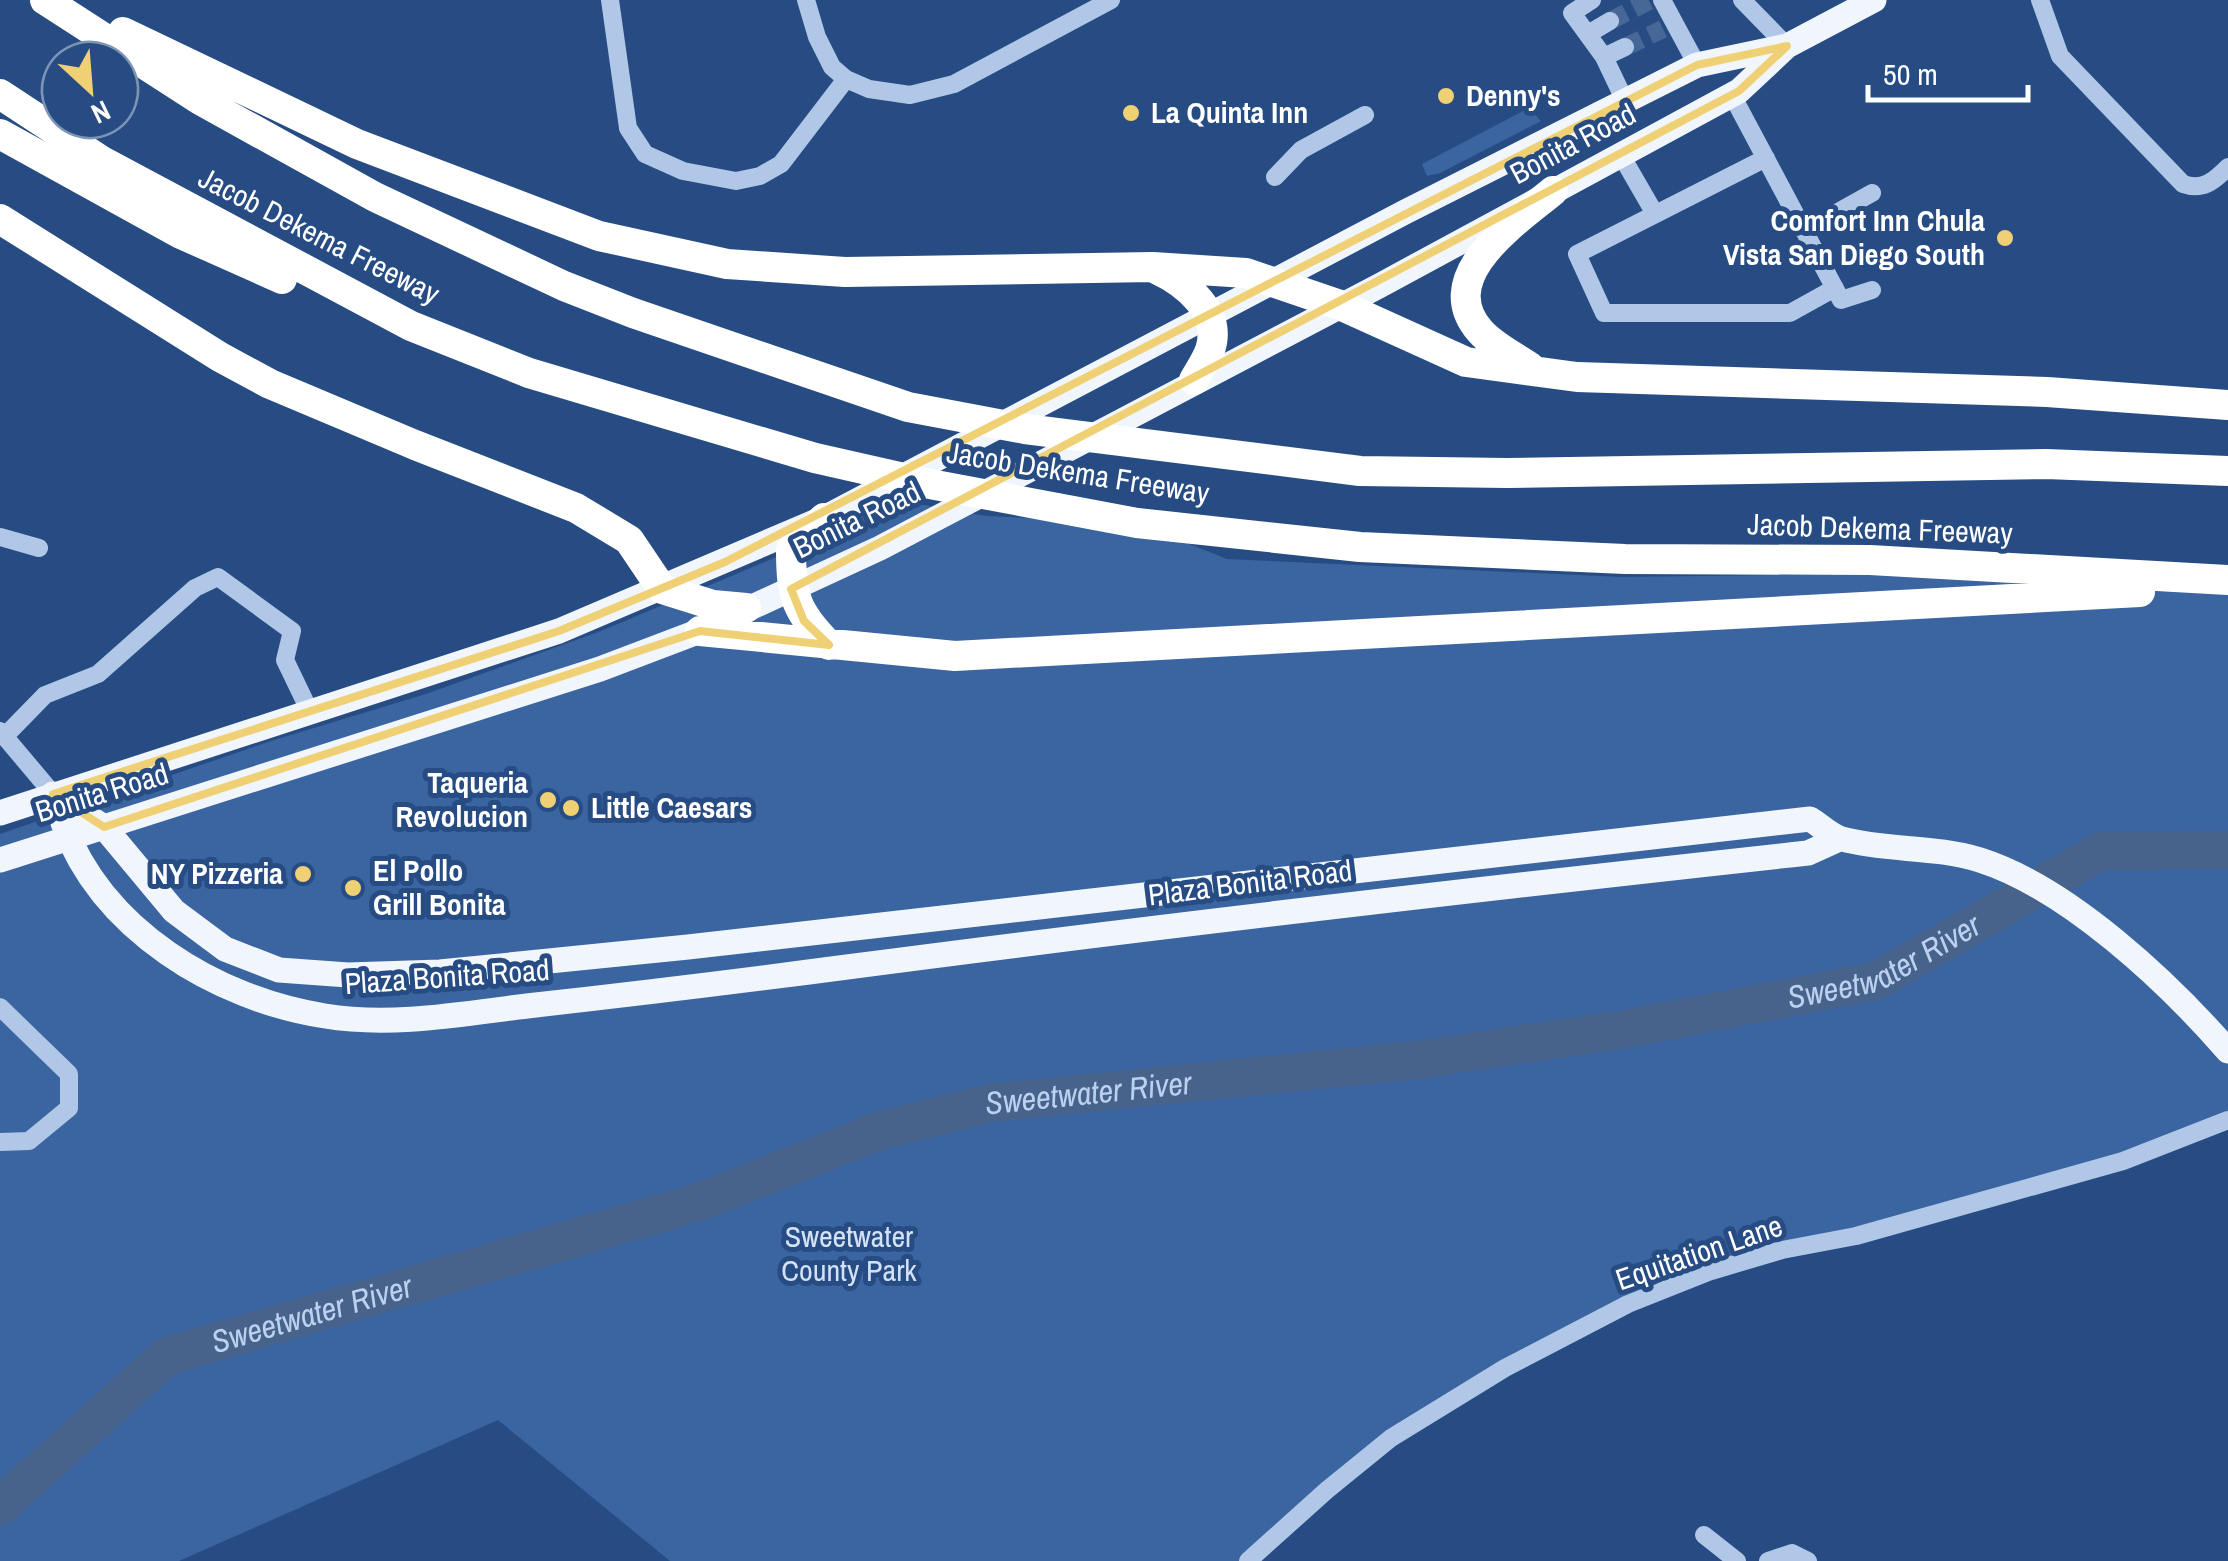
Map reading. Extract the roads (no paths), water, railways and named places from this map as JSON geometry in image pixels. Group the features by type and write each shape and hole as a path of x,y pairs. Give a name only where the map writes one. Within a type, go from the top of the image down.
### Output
{"highway":[{"name":"Jacob Dekema Freeway","path":"45,0 200,100 392,205 582,292 908,407 1025,429 1360,471 1507,474 2046,464 2228,471"},
{"path":"58,0 358,144 599,236 727,264 845,272 1153,268 1246,274 1340,306 1466,362 1537,372 1577,377 2047,392 2228,405"},
{"name":"Jacob Dekema Freeway","path":"0,94 102,161 411,326 530,373 815,458 930,484 1137,523 1360,547 1625,559 1870,560 2228,584"},
{"path":"0,134 181,234 346,309 411,326"},
{"path":"1537,372 1484,336 1472,322 1468,282 1484,248 1554,192"},
{"path":"0,219 220,357 270,384 414,446 576,508 628,540 662,589 712,605 746,608"},
{"path":"1153,268 1175,278 1210,316 1210,349 1194,380"},
{"path":"824,518 792,550 791,589 804,621 828,645"},
{"path":"700,631 954,656 2228,584"}],"main road":[{"name":"Bonita Road","path":"0,860 600,669 700,631 880,548 1554,192 1732,95 1787,46 1874,0"},
{"name":"Bonita Road","path":"0,813 559,631 662,589 824,518 1697,65 1787,46"},
{"name":"Plaza Bonita Road","path":"54,794 104,827 174,911 225,949 279,970 348,974 440,972 688,947 1810,819 1839,839 1982,860 2034,884 2078,914 2184,1001 2228,1051"},
{"name":"Plaza Bonita Road","path":"54,794 69,838 105,897 142,934 194,971 281,1006 327,1017 392,1020 694,987 1180,923 1808,852 1839,839"}],"street":[{"path":"610,0 628,128 645,154 683,171 736,181 760,176 781,164 846,78"},
{"path":"806,0 824,55 846,78 888,94 910,95 954,84 1112,0"},
{"path":"1592,0 1566,6 1604,57 1625,101"},
{"path":"1662,0 1669,26 1697,65"},
{"path":"1742,0 1787,46"},
{"path":"2040,0 2060,56 2182,184 2195,188 2206,185 2228,167"},
{"path":"1588,34 1610,21"},
{"path":"1604,57 1625,48"},
{"path":"1732,95 1841,300 1872,290"},
{"path":"1275,178 1301,150 1364,116"},
{"path":"1622,155 1655,214"},
{"path":"1766,158 1576,254 1604,313 1790,312 1835,288"},
{"path":"1804,231 1872,193"},
{"path":"0,537 39,548"},
{"path":"54,794 3,733 45,695 98,674 194,588 218,578 292,631 285,660 310,712"},
{"path":"0,1007 68,1074 69,1108 30,1141 0,1142"},
{"name":"Equitation Lane","path":"1248,1561 1392,1438 1504,1368 1628,1304 1711,1271 1782,1250 1856,1236 2123,1161 2228,1120"},
{"path":"1704,1536 1738,1561"},
{"path":"1768,1561 1792,1552 1808,1561"}],"waterway":[{"name":"Sweetwater River","path":"0,1506 167,1356 699,1202 882,1130 990,1103 1418,1060 1625,1029 1876,981 2101,851 2228,850"}],"tunnel":[{"path":"1610,21 1649,1"},
{"path":"1625,47 1663,29"}],"place":[{"name":"Denny's","path":"1446,96"},
{"name":"La Quinta Inn","path":"1131,113"},
{"name":"Comfort Inn Chula Vista San Diego South","path":"2005,238"},
{"name":"Taqueria Revolucion","path":"548,800"},
{"name":"Little Caesars","path":"571,808"},
{"name":"NY Pizzeria","path":"303,874"},
{"name":"El Pollo Grill Bonita","path":"353,888"}],"park label":[{"name":"Sweetwater County Park","path":"849,1254"}]}
